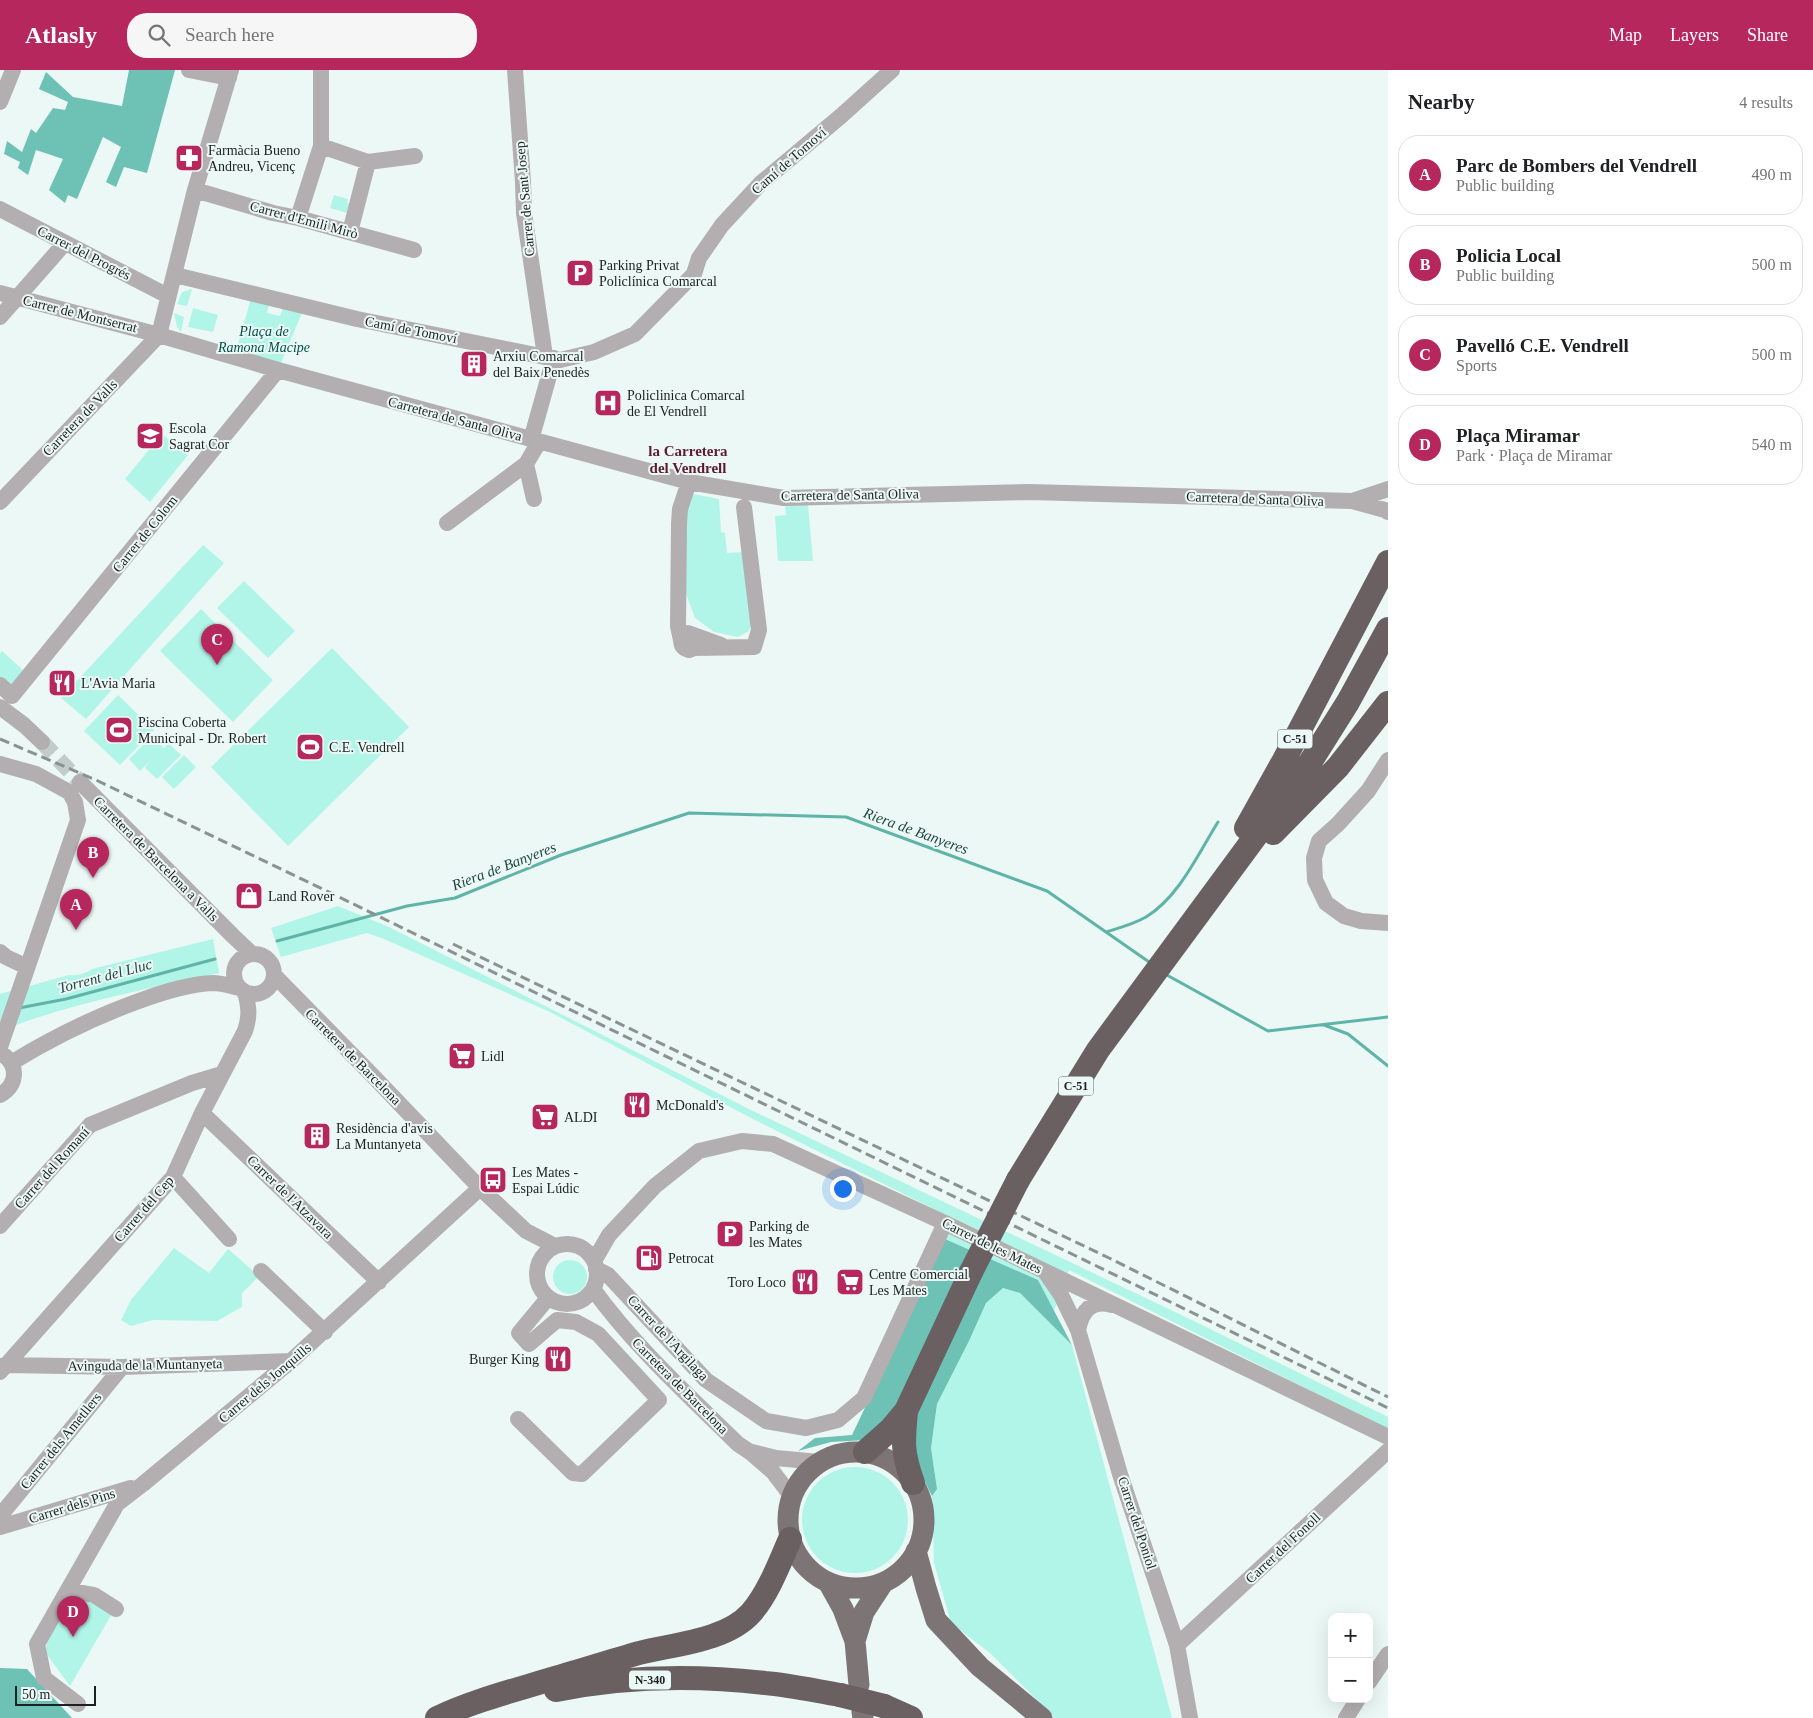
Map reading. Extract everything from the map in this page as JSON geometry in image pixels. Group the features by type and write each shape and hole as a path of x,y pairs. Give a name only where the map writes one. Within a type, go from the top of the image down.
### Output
{"highway":[{"name":"C-51","path":"1198,913 1284,760 1388,562"},
{"name":"C-51","path":"865,1452 891,1430 906,1411 971,1272 1018,1180 1098,1050 1311,761 1348,702 1388,629"},
{"path":"1198,913 1338,767 1388,703"},
{"name":"C-51","path":"906,1411 903,1449 913,1483"},
{"path":"437,1718 454,1710 509,1692 640,1653 678,1645 730,1630 752,1613 770,1583 790,1539"},
{"name":"N-340","path":"464,1718 519,1698 564,1689 636,1680 690,1677 850,1690 870,1712 911,1718"}],"main road":[{"path":"865,1452 892,1462 913,1483 922,1501 923,1532 916,1551 906,1567 883,1583 865,1588 856,1588 828,1582 812,1572 794,1549 790,1539 788,1522 795,1488 805,1474 819,1462 841,1453 865,1452"},
{"path":"916,1551 936,1620 980,1666 1042,1718"},
{"path":"828,1582 843,1609 855,1641"},
{"path":"850,1690 855,1641 864,1612 883,1583"}],"street":[{"path":"159,334 195,190 230,74 189,70"},
{"path":"298,218 321,146 321,70"},
{"name":"Carrer de Sant Josep","path":"515,70 524,213 549,357 535,441 526,464"},
{"name":"Camí de Tomoví","path":"175,275 357,319 560,360 594,352 635,334 694,274 698,258 722,225 761,183 841,116 892,70"},
{"path":"0,102 11,72"},
{"path":"321,146 368,162 415,156"},
{"path":"350,232 368,162"},
{"name":"Carrer d'Emili Mirò","path":"195,190 273,213 298,218 414,250"},
{"name":"Carrer del Progrés","path":"0,209 168,296"},
{"path":"0,317 65,243"},
{"name":"Carrer de Montserrat","path":"0,293 159,334"},
{"name":"Carretera de Santa Oliva","path":"159,334 278,370 689,482 789,499 1030,492 1352,501"},
{"name":"Carretera de Valls","path":"0,502 159,334"},
{"name":"Carrer de Colom","path":"5,702 278,370"},
{"path":"447,522 526,464 534,500"},
{"path":"689,482 679,514 678,626 691,639 728,647 754,647 759,630 744,507"},
{"path":"1352,501 1388,489"},
{"path":"1352,501 1388,512"},
{"path":"5,702 42,742"},
{"path":"1388,760 1368,790 1338,824 1319,841 1314,858 1315,880 1326,903 1344,916 1361,921 1388,923"},
{"path":"0,764 36,774 69,792 75,802 78,820 0,1047"},
{"name":"Carretera de Barcelona a Valls","path":"80,782 233,936 241,962"},
{"path":"0,952 27,967"},
{"path":"0,1094 6,1092 13,1082 14,1069 6,1058 104,1013 160,993 189,986 215,983 257,994 271,982 273,967 261,955 241,962 215,983"},
{"path":"241,962 234,979 242,990"},
{"name":"Carretera de Barcelona","path":"271,982 285,988 374,1077 480,1188 526,1231 556,1246"},
{"name":"Carrer del Cep","path":"2,1368 174,1177 202,1112 249,1020 249,1008 242,990"},
{"name":"Carrer del Romaní","path":"0,1226 90,1125 192,1082 222,1074"},
{"name":"Carrer de l'Atzavara","path":"202,1112 379,1282"},
{"name":"Carrer de les Mates","path":"591,1260 608,1235 655,1186 700,1151 742,1141 773,1144 945,1223 1388,1437"},
{"path":"174,1177 229,1239"},
{"name":"Carrer dels Jonquills","path":"78,1704 44,1678 36,1644 118,1504 291,1362 480,1188"},
{"name":"Carrer de l'Argilaga","path":"591,1260 608,1275 706,1380 766,1422 806,1428 838,1420 864,1398 945,1223"},
{"name":"Carretera de Barcelona","path":"526,1231 537,1267"},
{"path":"570,1244 591,1260 596,1279 593,1289 579,1301 569,1304 558,1303 548,1298 541,1289 537,1279 537,1267 544,1254 556,1246 570,1244"},
{"path":"261,1271 325,1332"},
{"name":"Carrer del Poniol","path":"1045,1272 1061,1295 1078,1330 1120,1474 1177,1645 1190,1718"},
{"name":"Carrer del Poniol","path":"1078,1330 1077,1316 1080,1288"},
{"name":"Carretera de Barcelona","path":"593,1289 613,1318 674,1382 738,1444 773,1472 792,1497"},
{"name":"Carretera de Barcelona","path":"518,1419 573,1474 582,1474 659,1400 598,1334 576,1322 557,1320 529,1344 519,1333 548,1298"},
{"name":"Carretera de Barcelona","path":"579,1301 613,1318"},
{"path":"1078,1330 1083,1313 1094,1304 1105,1303 1120,1307"},
{"name":"Avinguda de la Muntanyeta","path":"2,1368 291,1362"},
{"name":"Carrer dels Ametllers","path":"0,1516 122,1367"},
{"path":"659,1400 674,1382"},
{"path":"750,1452 776,1458 819,1462"},
{"name":"Carrer del Fonoll","path":"1177,1645 1388,1452"},
{"name":"Carrer dels Pins","path":"0,1527 143,1484"},
{"path":"68,1590 94,1595 116,1609"},
{"path":"1373,1676 1388,1654"},
{"path":"1346,1718 1355,1703"}],"green space":[{"path":"129,70 175,70 147,173 124,167 116,187 106,182 121,147 103,137 77,199 68,195 65,203 49,190 63,159 36,150 28,175 18,168 20,162 4,154 7,141 22,152 31,129 36,133 53,108 65,110 68,102 39,89 46,72 73,97 122,106"},
{"path":"334,195 348,199 347,213 330,208"},
{"path":"192,289 187,306 177,304 182,292"},
{"name":"Plaça de Ramona Macipe","path":"251,298 269,304 267,313 280,316 283,308 302,313 278,370 233,362"},
{"path":"193,308 218,315 213,332 188,327"},
{"path":"174,313 184,317 181,332 177,327"},
{"path":"162,434 188,455 150,502 125,479"},
{"path":"693,494 719,499 721,532 725,533 727,553 744,552 753,620 749,631 738,637 714,632 695,618 686,594 686,514"},
{"path":"785,504 808,505 813,561 778,561 775,516 786,515"},
{"path":"203,545 224,563 86,719 61,698"},
{"path":"244,581 295,631 268,658 217,608"},
{"path":"201,609 273,680 233,722 160,651"},
{"name":"C.E. Vendrell","path":"332,648 409,727 288,846 211,767"},
{"path":"2,651 25,672 16,684 5,684 0,680 0,654"},
{"name":"Piscina Coberta Municipal - Dr. Robert","path":"118,695 154,730 120,765 84,731"},
{"path":"152,736 164,748 168,743 181,755 157,779 145,768 149,762 140,771 129,759"},
{"path":"184,755 196,767 174,789 162,777"},
{"path":"338,906 389,927 755,1112 1196,1322 1388,1417 1388,1429 1069,1270 1054,1311 1038,1280 945,1239 954,1219 753,1119 548,1011 384,939 367,933 281,957 271,928"},
{"path":"213,939 219,973 80,1005 0,1031 0,994"},
{"path":"945,1239 1038,1280 1072,1345 1020,1293 1003,1288 986,1303 937,1404 931,1448 937,1489 932,1496 921,1474 891,1443 866,1440 831,1442 798,1451 815,1438 852,1435"},
{"path":"174,1248 209,1273 228,1249 259,1276 242,1293 242,1307 217,1321 153,1320 131,1326 121,1320 131,1300"},
{"path":"570,1260 577,1261 582,1265 586,1270 586,1284 582,1289 577,1293 570,1294 563,1293 558,1289 554,1284 553,1277 554,1270 558,1265 563,1261"},
{"path":"1003,1288 1020,1293 1072,1345 1172,1718 1055,1718 990,1653 951,1623 934,1563 932,1496 937,1489 931,1448 937,1404 986,1303"},
{"path":"855,1467 875,1471 892,1483 904,1500 908,1520 904,1540 892,1557 875,1569 855,1573 835,1569 818,1557 806,1540 802,1520 806,1500 818,1483 835,1471"},
{"path":"71,1596 89,1600 113,1612 70,1686 45,1652 51,1621"},
{"path":"0,1668 27,1669 72,1718 0,1718"}],"waterway":[{"name":"Riera de Banyeres","path":"277,941 407,906 455,898 561,855 689,813 846,817 1047,891 1152,964"},
{"path":"1106,932 1131,924 1146,917 1158,908 1178,887 1218,822"},
{"name":"Torrent del Lluc","path":"19,1008 66,999 215,959"},
{"name":"Riera de Banyeres","path":"1165,974 1268,1031 1388,1017"},
{"path":"1324,1025 1348,1034 1388,1066"}],"tunnel":[{"path":"42,742 80,782"}],"railway":[{"path":"0,739 96,780 339,897 1388,1408"},
{"path":"453,944 1109,1258 1388,1397"}],"place":[{"name":"Farmàcia Bueno Andreu, Vicenç","path":"189,158"},
{"name":"Parking Privat Policlínica Comarcal","path":"580,273"},
{"name":"Arxiu Comarcal del Baix Penedès","path":"474,364"},
{"name":"Policlinica Comarcal de El Vendrell","path":"608,403"},
{"name":"Escola Sagrat Cor","path":"150,436"},
{"name":"Pavelló C.E. Vendrell","path":"217,665"},
{"name":"L'Avia Maria","path":"62,683"},
{"name":"Piscina Coberta Municipal - Dr. Robert","path":"119,730"},
{"name":"C.E. Vendrell","path":"310,747"},
{"name":"Policia Local","path":"93,878"},
{"name":"Land Rover","path":"249,896"},
{"name":"Parc de Bombers del Vendrell","path":"76,930"},
{"name":"Lidl","path":"462,1056"},
{"name":"McDonald's","path":"637,1105"},
{"name":"ALDI","path":"545,1117"},
{"name":"Residència d'avis La Muntanyeta","path":"317,1136"},
{"name":"Les Mates - Espai Lúdic","path":"493,1180"},
{"name":"Parking de les Mates","path":"730,1234"},
{"name":"Petrocat","path":"649,1258"},
{"name":"Toro Loco","path":"805,1282"},
{"name":"Centre Comercial Les Mates","path":"850,1282"},
{"name":"Burger King","path":"558,1359"},
{"name":"Plaça Miramar","path":"73,1637"}],"district":[{"name":"la Carretera del Vendrell","path":"688,460"}]}
